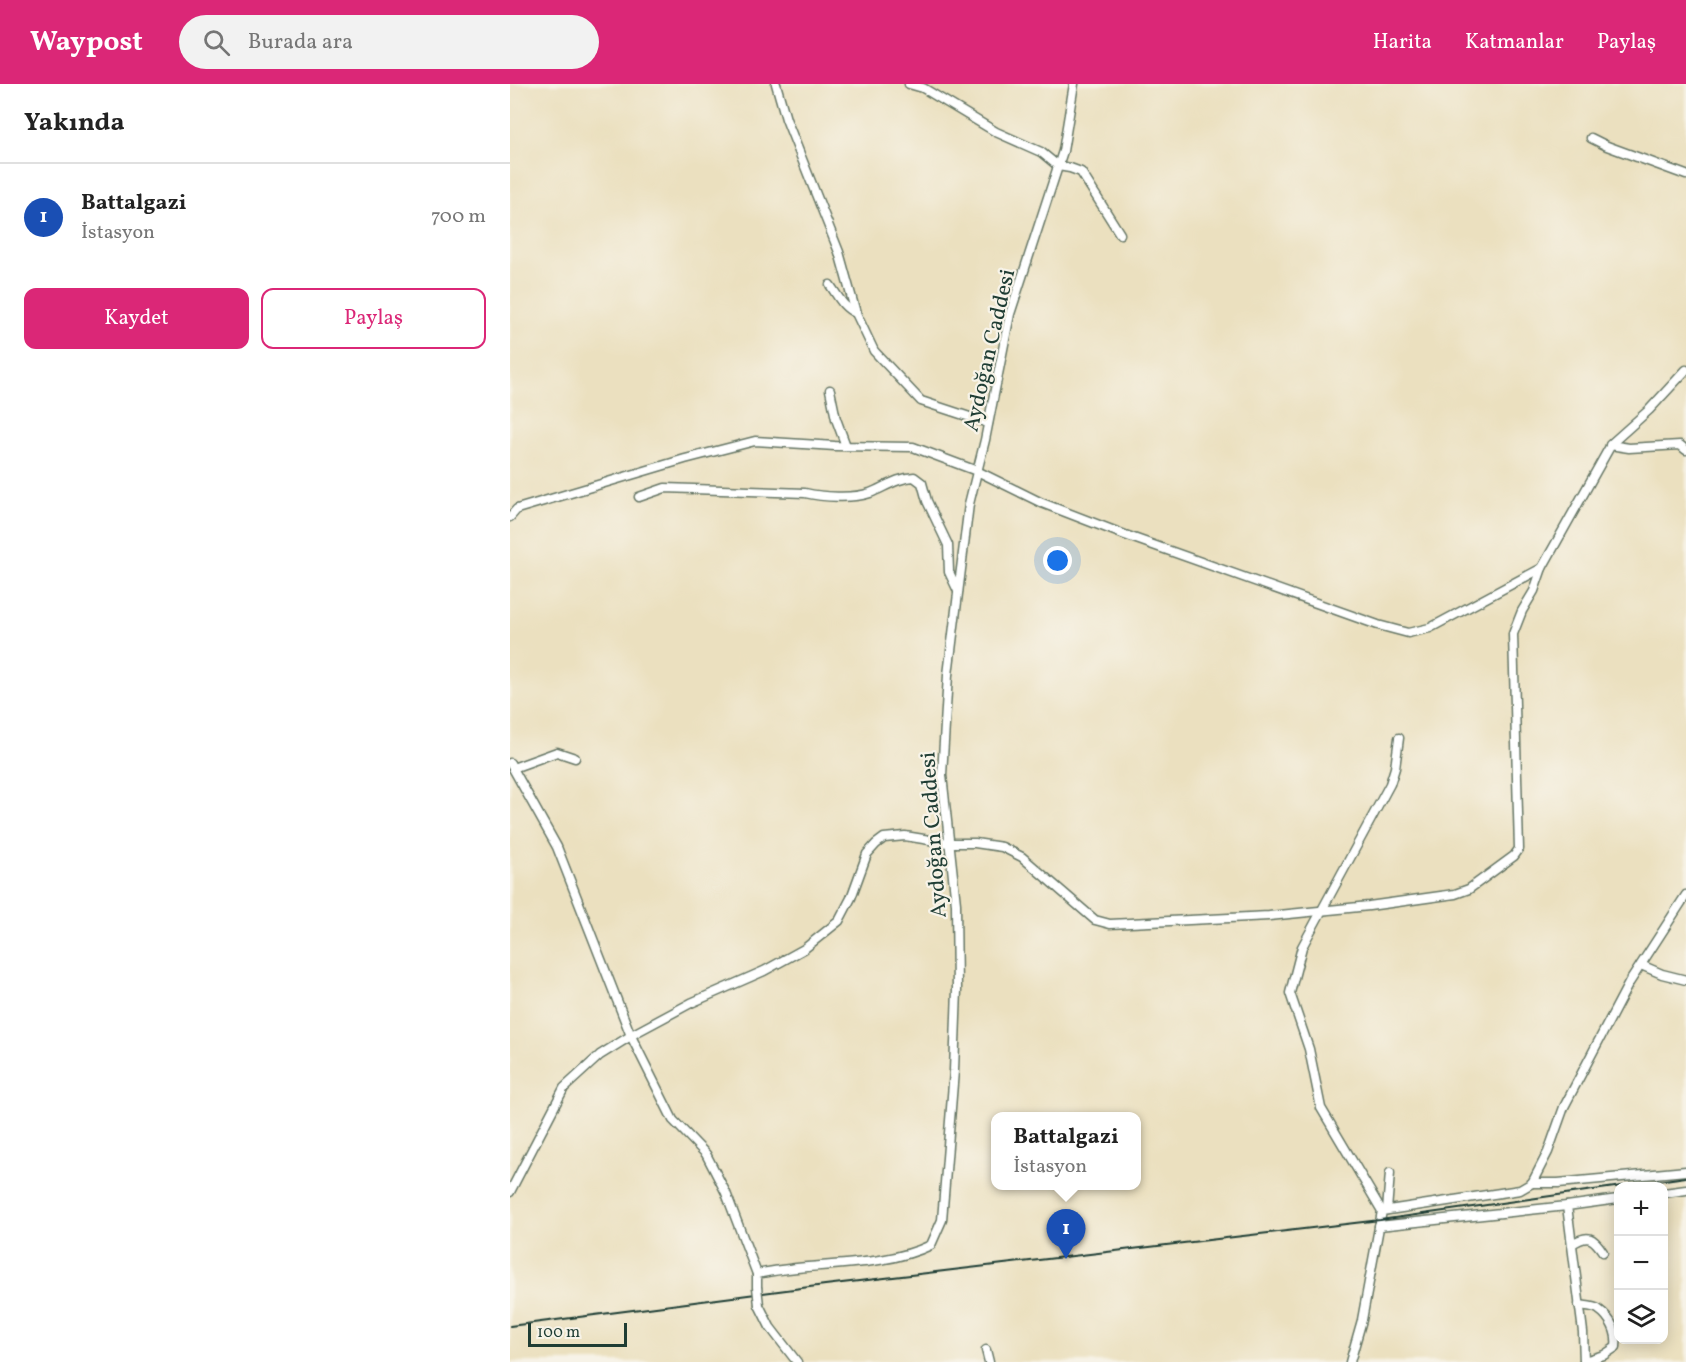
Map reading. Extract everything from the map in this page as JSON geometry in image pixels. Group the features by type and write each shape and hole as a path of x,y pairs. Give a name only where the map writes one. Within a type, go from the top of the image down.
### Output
{"street":[{"path":"776,84 786,119 839,252 856,313 874,351 921,401 988,423"},
{"path":"909,84 923,88 996,132 1041,152 1058,166 1081,172 1120,234"},
{"name":"Aydoğan Caddesi","path":"757,1274 779,1269 807,1268 913,1254 932,1245 942,1221 954,1071 957,990 956,904 942,775 948,675 969,504 1010,314 1063,151 1074,84"},
{"path":"1592,138 1607,146 1686,175"},
{"path":"830,285 843,304 856,313"},
{"path":"510,1192 564,1088 600,1055 631,1036 690,1002 764,971 804,949 839,921 851,898 867,854 884,838 905,836 948,843 975,843 1002,847 1022,857 1095,920 1110,924 1269,916 1369,906 1455,894 1469,889 1514,856 1519,849 1513,634 1522,611 1534,591 1542,568 1611,445 1649,410 1686,370"},
{"path":"830,390 836,419 846,446"},
{"path":"510,517 517,509 663,465 755,441 914,447 977,471 1042,503 1125,535 1378,626 1408,633 1430,628 1542,568"},
{"path":"1611,445 1629,448 1680,445 1686,450"},
{"path":"639,496 665,488 805,493 822,497 867,494 901,478 914,477 922,483 927,501 948,545 949,572 958,592"},
{"path":"1384,1210 1321,1108 1309,1049 1290,993 1302,947 1390,784 1395,768 1399,738"},
{"path":"575,758 556,752 512,765 557,847 631,1036 674,1120 706,1154 726,1193 757,1274 759,1305 770,1327 797,1362"},
{"path":"1532,1183 1548,1152 1564,1107 1629,983 1686,895"},
{"path":"1641,965 1662,974 1686,980"},
{"path":"1384,1210 1520,1190 1532,1183 1558,1183 1686,1171"},
{"path":"1350,1362 1362,1320 1390,1173"},
{"path":"1668,1192 1686,1190"},
{"path":"1379,1227 1614,1200"},
{"path":"1567,1206 1584,1361 1604,1355 1616,1347 1617,1338 1612,1322 1597,1308 1579,1305"},
{"path":"1572,1244 1581,1238 1590,1238 1603,1252"},
{"path":"986,1350 989,1362"}],"railway":[{"path":"510,1326 825,1285 1380,1220 1686,1177"}],"place":[{"name":"Battalgazi","path":"1066,1259"}]}
